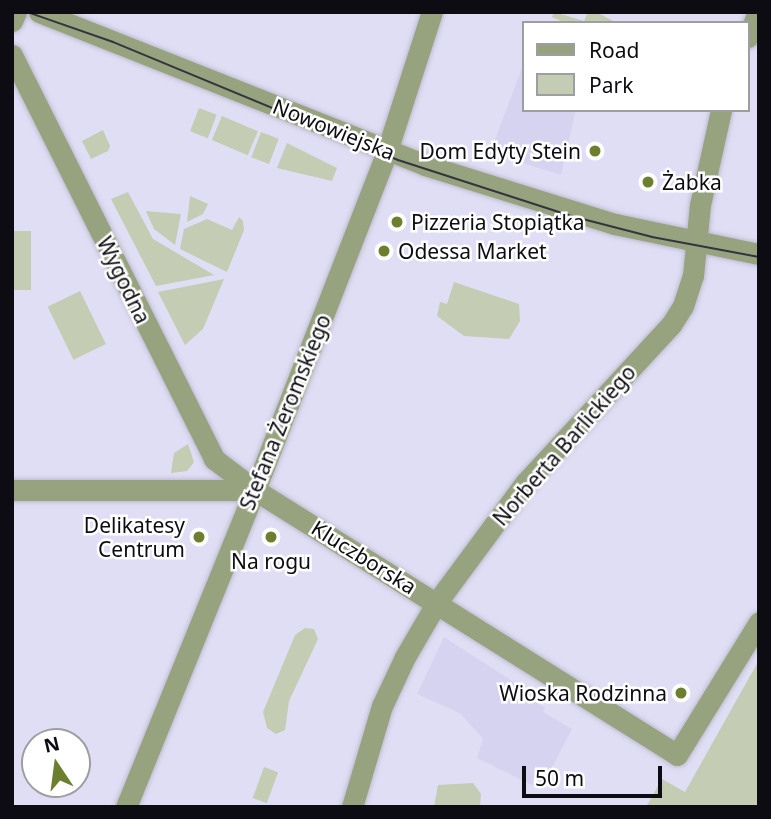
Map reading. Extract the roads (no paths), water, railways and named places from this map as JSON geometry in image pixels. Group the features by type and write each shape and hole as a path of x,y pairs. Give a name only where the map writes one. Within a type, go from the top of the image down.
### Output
{"street":[{"path":"12,21 16,12"},
{"name":"Nowowiejska","path":"39,12 193,70 387,151 568,211 696,242 759,254"},
{"name":"Stefana Żeromskiego","path":"126,807 255,490 387,151 432,12"},
{"path":"750,32 758,12"},
{"name":"Wygodna","path":"12,55 214,459 255,490"},
{"name":"Norberta Barlickiego","path":"352,807 382,706 405,657 437,602 525,483 671,325 689,290 700,205 721,112"},
{"path":"12,490 255,490"},
{"name":"Kluczborska","path":"255,490 677,755 759,622"}],"tram line":[{"path":"27,12 113,42 398,160 571,216 652,237 759,257"}],"place":[{"name":"Dom Edyty Stein","path":"595,151"},
{"name":"Żabka","path":"648,182"},
{"name":"Pizzeria Stopiątka","path":"397,222"},
{"name":"Odessa Market","path":"384,251"},
{"name":"Delikatesy Centrum","path":"199,537"},
{"name":"Na rogu","path":"271,537"},
{"name":"Wioska Rodzinna","path":"681,693"}]}
